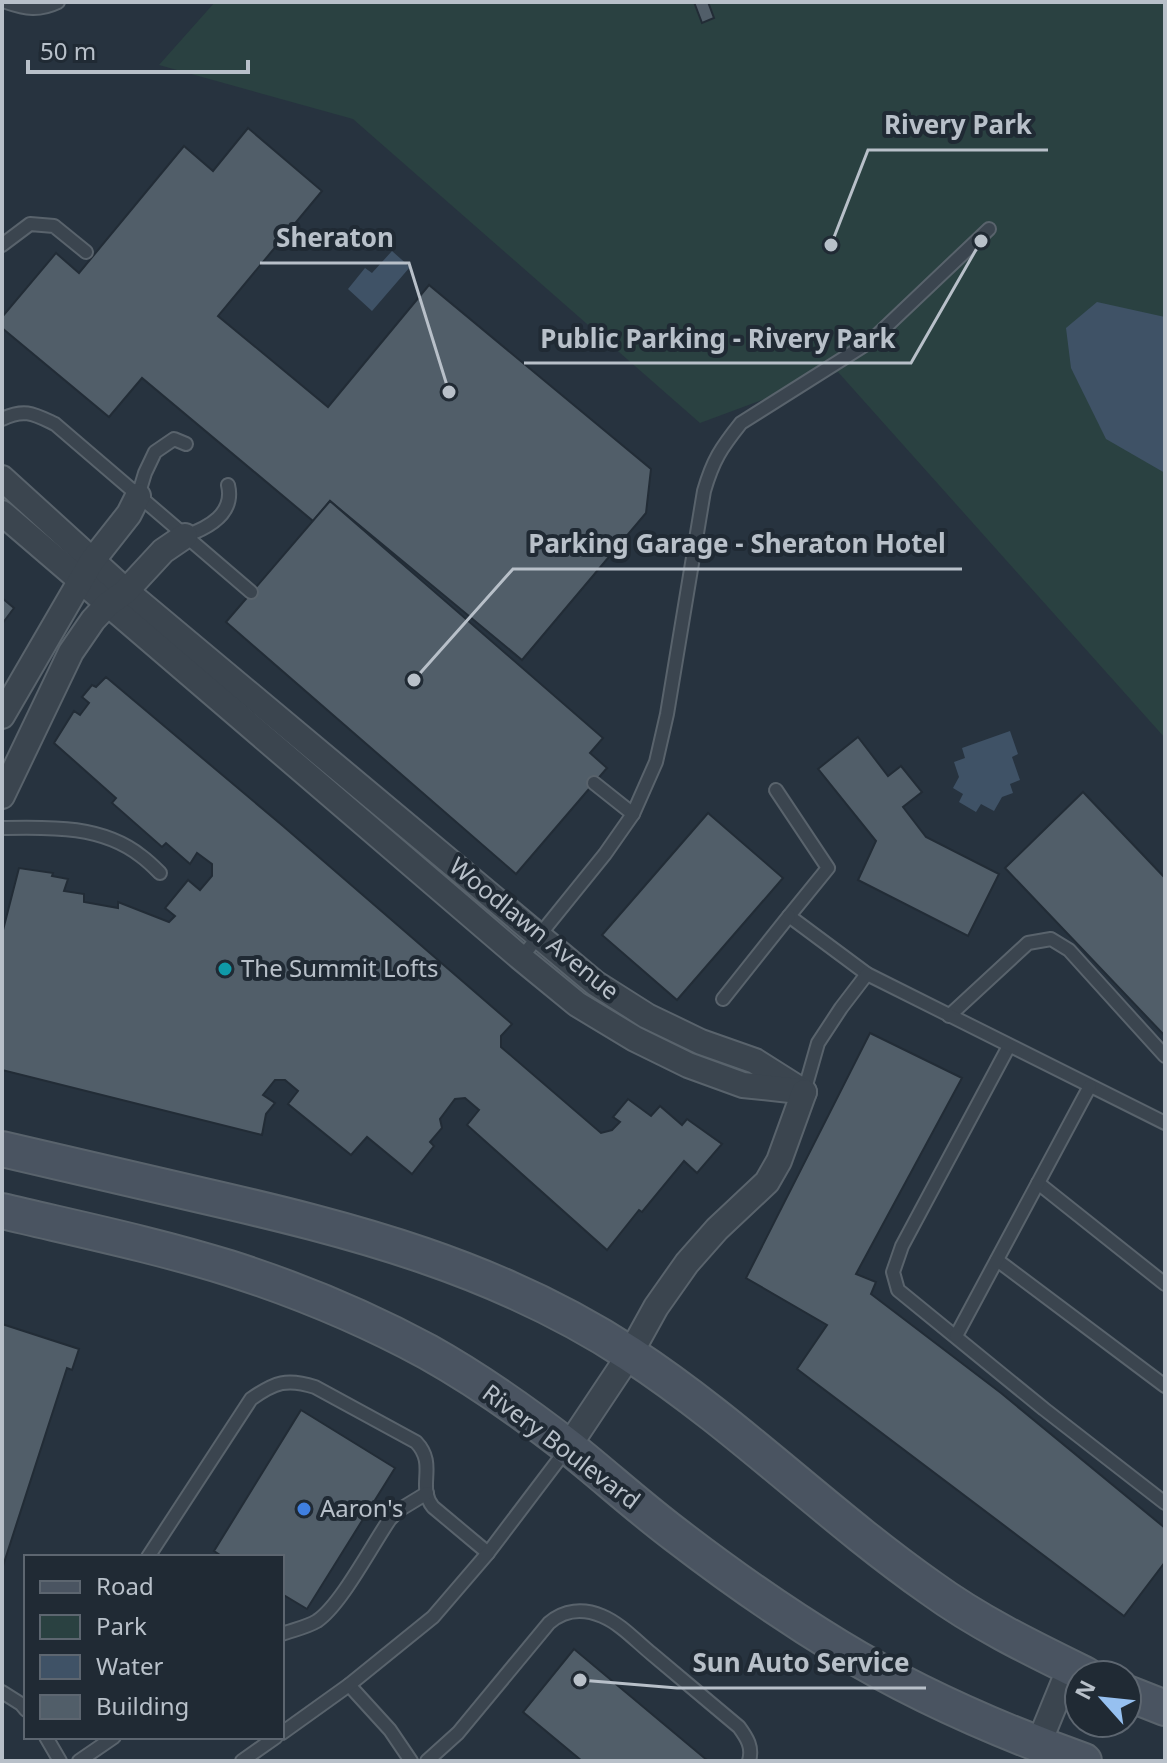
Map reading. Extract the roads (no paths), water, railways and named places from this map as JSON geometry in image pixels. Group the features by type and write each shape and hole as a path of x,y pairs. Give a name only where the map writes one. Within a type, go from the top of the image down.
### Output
{"street":[{"name":"Woodlawn Avenue","path":"2,478 87,571 521,958 577,1004 635,1039 688,1065 743,1085 804,1092"},
{"path":"2,716 87,571 129,514 138,496"},
{"name":"Woodlawn Avenue","path":"2,513 87,571"},
{"path":"2,796 71,652 93,620 163,551 185,536"},
{"name":"Woodlawn Avenue","path":"117,598 595,983 647,1016 701,1042 755,1061 804,1092"},
{"path":"568,1447 687,1263 717,1229 767,1182 779,1161 804,1092"},
{"path":"2,1149 289,1216 393,1244 458,1266 519,1293 576,1321 630,1354 715,1414 931,1589 1021,1644 1063,1664"},
{"name":"Rivery Boulevard","path":"2,1211 230,1268 334,1307 427,1352 485,1388 568,1447 674,1534 839,1648 989,1724 1035,1753 1084,1761"},
{"path":"1143,1699 1165,1708"},
{"path":"1035,1753 1063,1700"}],"lane":[{"path":"6,2 19,7 45,9 58,2"},
{"path":"2,245 30,224 54,226 86,252"},
{"path":"521,958 605,854 633,814 656,762 667,714 704,491 712,463 726,441 741,423 871,341 989,229"},
{"path":"2,419 31,412 55,424 251,592"},
{"path":"138,496 155,452 174,439 186,444"},
{"path":"185,536 208,526 222,513 231,497 228,485"},
{"path":"594,783 633,814"},
{"path":"723,999 828,868 776,790"},
{"path":"2,828 46,827 92,832 141,855 160,873"},
{"path":"789,916 867,974 1165,1123"},
{"path":"949,1016 1028,943 1051,939 1069,950 1165,1056"},
{"path":"804,1092 818,1043 867,974"},
{"path":"1009,1046 902,1246 893,1272 898,1290 1165,1503"},
{"path":"956,1336 1090,1086"},
{"path":"1038,1183 1165,1284"},
{"path":"997,1260 1165,1386"},
{"path":"149,1555 251,1399 267,1387 298,1381 315,1387 416,1442 428,1461 427,1500 488,1553"},
{"path":"284,1732 349,1685 433,1617 488,1553 568,1447"},
{"path":"284,1633 327,1614 390,1519 427,1493"},
{"path":"427,1761 458,1733 549,1623 567,1612 580,1611 601,1616 618,1626 739,1727 748,1739 749,1761"},
{"path":"349,1685 390,1730 411,1761"},
{"path":"2,1692 24,1708"},
{"path":"47,1739 60,1761"},
{"path":"79,1761 111,1739"},
{"path":"242,1761 273,1739"}],"water":[{"path":"392,251 410,267 372,311 348,289 365,268 372,273"},
{"path":"1097,302 1165,317 1165,473 1106,439 1071,368 1066,328"},
{"path":"1010,731 1018,754 1012,757 1020,780 1010,784 1013,793 1002,797 994,811 981,804 976,812 959,802 963,794 953,788 959,777 954,762 965,758 962,748"}],"place":[{"name":"Public Parking - Rivery Park","path":"981,241"},
{"name":"Rivery Park","path":"831,245"},
{"name":"Sheraton","path":"449,392"},
{"name":"Parking Garage - Sheraton Hotel","path":"414,680"},
{"name":"The Summit Lofts","path":"225,969"},
{"name":"Aaron's","path":"304,1509"},
{"name":"Sun Auto Service","path":"580,1680"}]}
